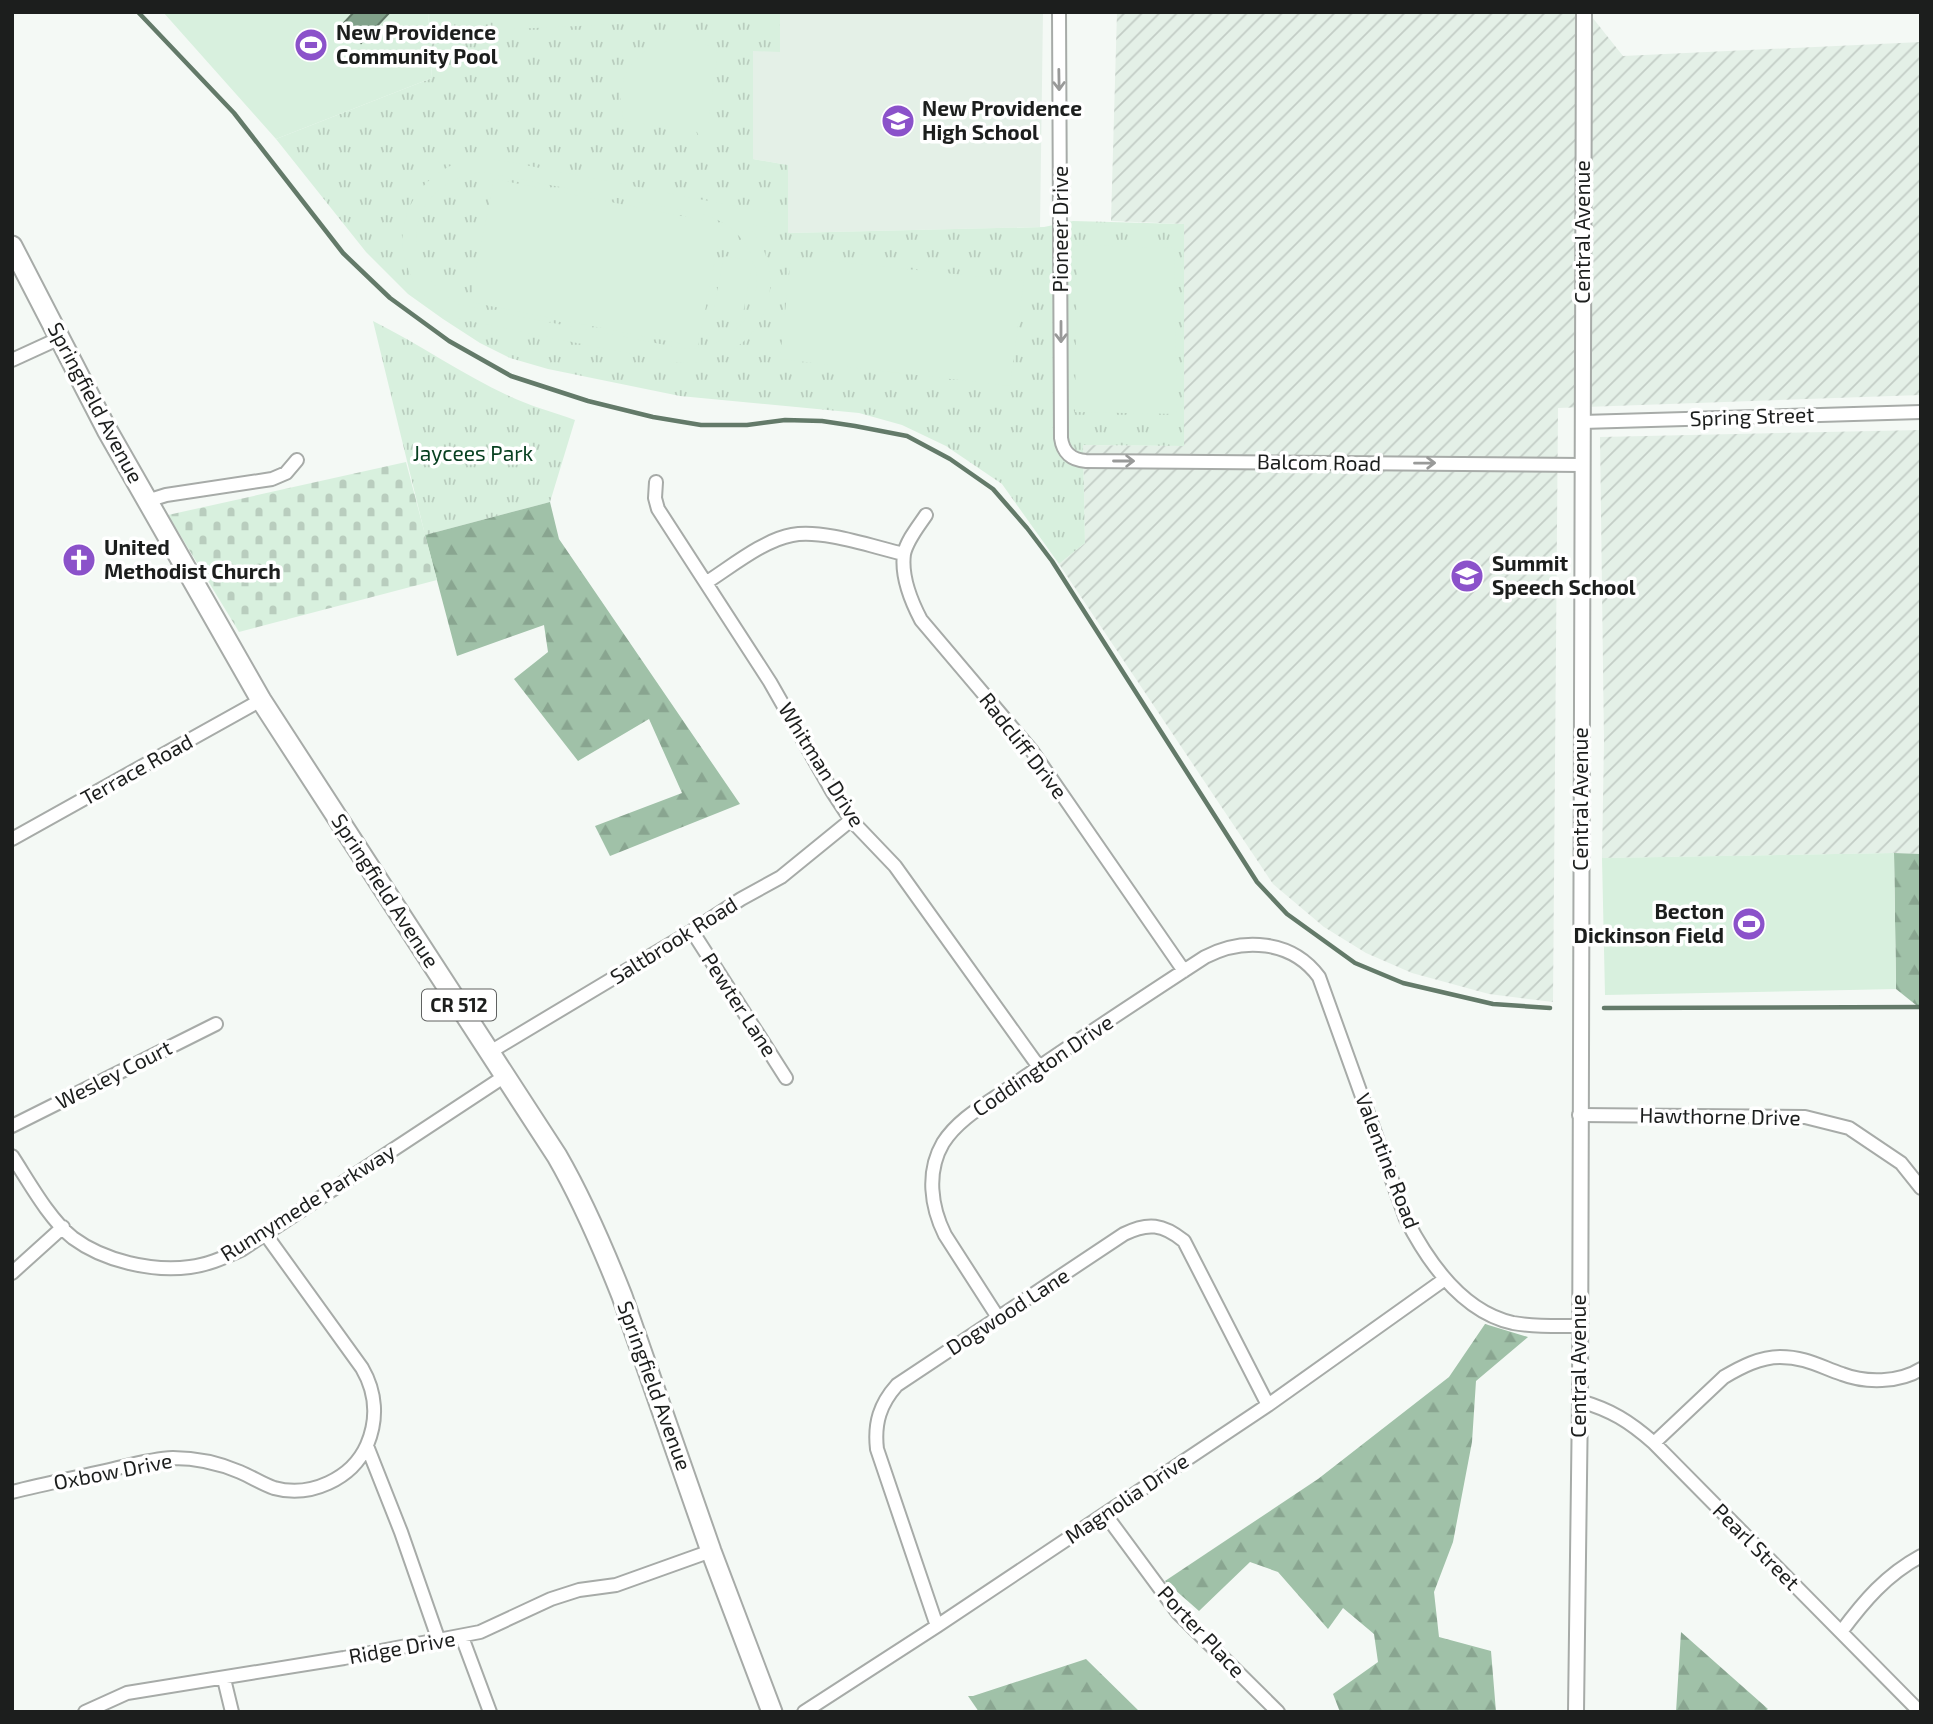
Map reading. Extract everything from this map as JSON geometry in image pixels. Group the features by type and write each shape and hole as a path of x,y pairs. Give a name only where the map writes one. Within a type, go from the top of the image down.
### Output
{"main road":[{"name":"Springfield Avenue","path":"12,246 107,430 261,700 576,1189 603,1249 636,1335 711,1551 772,1712"}],"street":[{"name":"Pioneer Drive","path":"1059,12 1062,446"},
{"name":"Central Avenue","path":"1576,1712 1580,1401 1584,12"},
{"path":"12,360 60,338"},
{"name":"Spring Street","path":"1582,422 1921,412"},
{"name":"Balcom Road","path":"1062,446 1071,457 1086,461 1582,465"},
{"path":"147,501 166,495 272,479 286,472 297,460"},
{"name":"Whitman Drive","path":"656,482 654,498 658,509 770,682 832,792 851,820 895,866 1039,1067"},
{"path":"707,582 768,544 790,535 808,533 904,554 926,514"},
{"name":"Radcliff Drive","path":"904,554 907,585 921,620 1032,751 1184,971"},
{"name":"Terrace Road","path":"12,839 261,700"},
{"name":"Saltbrook Road","path":"490,1052 781,877 851,820"},
{"name":"Pewter Lane","path":"692,931 786,1078"},
{"name":"Coddington Drive","path":"999,1319 937,1221 932,1193 934,1168 943,1143 957,1125 1039,1067 1216,951 1240,944 1267,945 1291,953 1311,967 1319,977"},
{"name":"Valentine Road","path":"1319,977 1406,1219 1445,1279 1470,1302 1496,1318 1535,1326 1579,1326"},
{"name":"Wesley Court","path":"12,1126 216,1024"},
{"name":"Runnymede Parkway","path":"12,1156 52,1215 74,1238 114,1259 141,1265 192,1267 215,1262 241,1250 505,1076"},
{"name":"Hawthorne Drive","path":"1579,1115 1805,1118 1849,1128 1901,1163 1921,1188"},
{"name":"Dogwood Lane","path":"937,1626 877,1449 877,1421 884,1401 897,1385 1124,1234 1146,1226 1173,1232 1184,1241 1268,1405"},
{"path":"12,1273 63,1227"},
{"name":"Oxbow Drive","path":"12,1492 173,1458 224,1466 275,1488 291,1490 308,1490 324,1485 352,1468 367,1446 374,1424 372,1391 366,1375 265,1235"},
{"name":"Magnolia Drive","path":"804,1712 1268,1405 1445,1279"},
{"path":"1654,1443 1724,1377 1764,1358 1807,1360 1842,1374 1868,1380 1903,1377 1921,1370"},
{"name":"Pearl Street","path":"1580,1401 1620,1416 1654,1443 1920,1712"},
{"path":"367,1446 401,1532 439,1641"},
{"name":"Porter Place","path":"1105,1514 1178,1613 1278,1712"},
{"name":"Ridge Drive","path":"85,1712 127,1693 224,1679 462,1637 480,1632 551,1599 579,1590 616,1585 711,1551"},
{"path":"1841,1632 1869,1595 1921,1556"},
{"path":"462,1637 490,1712"},
{"path":"224,1679 232,1712"}],"shaded area":[{"path":"354,12 390,12 361,43 342,25"},
{"name":"New Providence High School","path":"780,12 1043,12 1040,227 788,233 788,165 753,159 753,51 780,51"},
{"path":"1117,12 1588,12 1623,56 1921,42 1921,395 1558,408 1553,1002 1489,994 1412,973 1366,953 1324,927 1273,884 1059,564 1085,543 1083,445 1183,446 1184,224 1111,221"},
{"path":"1921,430 1921,854 1602,858 1604,742 1600,437"}],"green space":[{"name":"New Providence Community Pool","path":"163,12 428,12 432,78 276,139"},
{"path":"428,12 780,12 780,52 753,51 753,159 788,165 788,233 1044,227 1073,221 1184,224 1184,446 1083,445 1085,543 1059,564 1002,484 946,446 902,425 859,413 680,396 548,369 510,358 480,343 408,294 366,252 276,139 432,78"},
{"path":"492,12 686,12 687,21 493,30"},
{"path":"674,39 700,41 718,51 708,124 713,131 707,140 700,139 697,132 624,121 621,92 629,68 647,50"},
{"path":"437,148 776,214 774,228 747,224 763,248 770,273 769,298 760,320 746,340 725,354 700,362 671,362 464,320 439,308 420,291 408,270 403,247 404,223 413,201 429,181 452,165 434,161","holes":["482,172 702,214 728,226 746,244 755,266 756,289 750,311 736,330 714,343 686,349 460,305 439,289 424,270 417,250 417,229 424,209 437,192 456,179"]},
{"path":"494,179 722,224 698,347 470,302"},
{"path":"1077,245 1174,248 1177,414 1075,412"},
{"path":"724,256 753,261 741,324 712,318"},
{"path":"791,257 1024,281 1010,386 780,359"},
{"name":"Jaycees Park","path":"373,321 509,396 575,420 550,502 425,535"},
{"path":"406,462 437,580 239,632 168,515"},
{"path":"550,502 559,539 740,804 610,856 595,826 682,793 649,719 578,761 514,679 548,652 544,625 457,656 425,535"},
{"path":"1894,853 1921,854 1921,1009 1896,989"},
{"name":"Becton Dickinson Field","path":"1894,853 1896,989 1605,995 1602,858"},
{"path":"1485,1324 1528,1337 1476,1381 1472,1442 1453,1542 1434,1592 1439,1637 1491,1651 1496,1712 1340,1712 1333,1694 1378,1662 1374,1634 1343,1608 1328,1629 1278,1572 1250,1562 1199,1611 1165,1581 1318,1479 1449,1377"},
{"path":"1681,1632 1768,1709 1764,1712 1676,1712"},
{"path":"1086,1659 1140,1712 979,1712 968,1696 973,1696"}],"waterway":[{"path":"138,12 234,113 343,253 390,298 449,341 511,376 588,401 653,417 701,425 747,425 785,420 822,421 907,436 950,459 993,489 1052,561 1257,882 1287,914 1355,963 1403,983 1493,1004 1550,1008"},
{"path":"1604,1008 1921,1007"}],"place":[{"name":"New Providence Community Pool","path":"311,45"},
{"name":"New Providence High School","path":"898,121"},
{"name":"United Methodist Church","path":"79,560"},
{"name":"Summit Speech School","path":"1467,576"},
{"name":"Becton Dickinson Field","path":"1749,924"}]}
